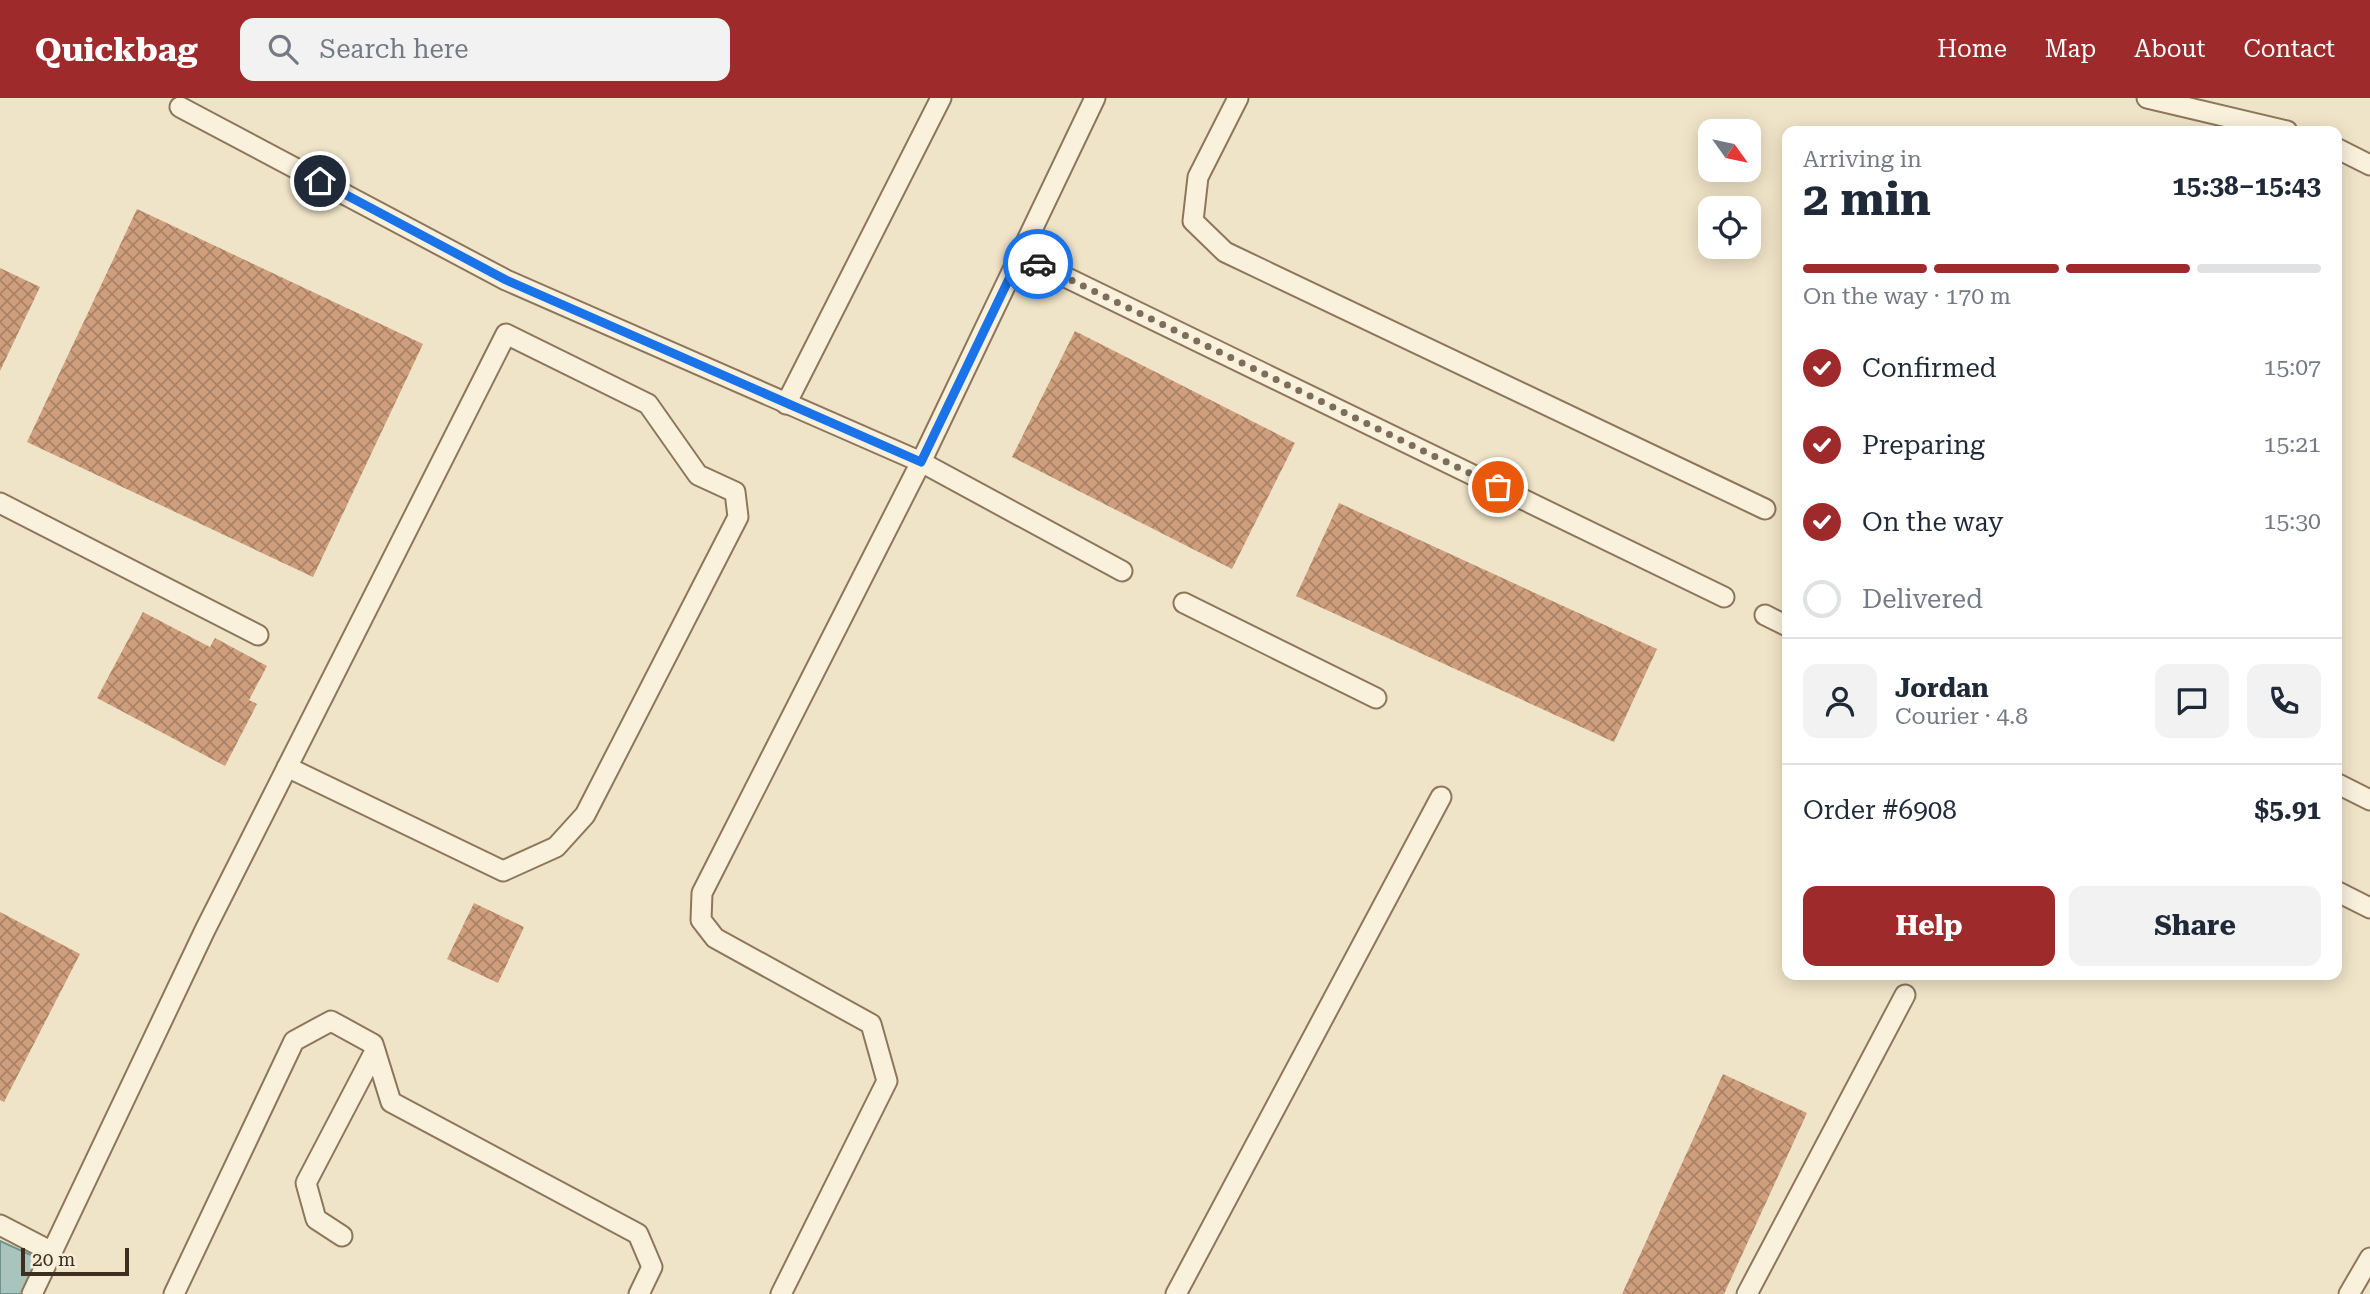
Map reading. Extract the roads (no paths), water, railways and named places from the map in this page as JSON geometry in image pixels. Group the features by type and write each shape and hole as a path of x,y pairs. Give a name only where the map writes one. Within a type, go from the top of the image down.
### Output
{"lane":[{"path":"786,404 941,98"},
{"path":"781,1294 887,1081 872,1024 715,938 701,920 702,893 921,462 1096,98"},
{"path":"1238,98 1198,177 1194,221 1225,252 1765,509"},
{"path":"2147,98 2266,126"},
{"path":"180,107 506,280 921,462 1122,571"},
{"path":"2342,151 2370,165"},
{"path":"1020,256 1724,597"},
{"path":"32,1294 199,942 287,767 506,334 648,404 698,475 735,492 738,517 585,815 556,847 503,871 287,767"},
{"path":"0,503 258,635"},
{"path":"1184,603 1376,698"},
{"path":"1765,615 1782,624"},
{"path":"2342,786 2370,800"},
{"path":"1176,1294 1441,797"},
{"path":"2342,894 2370,908"},
{"path":"1747,1294 1905,995"},
{"path":"174,1294 294,1041 331,1021 373,1044 391,1102 638,1234 652,1267 639,1294"},
{"path":"342,1236 316,1219 306,1183 375,1051"},
{"path":"0,1225 52,1252"},
{"path":"2348,1294 2370,1258"}],"water":[{"path":"0,1241 44,1261 28,1294 0,1294"}]}
